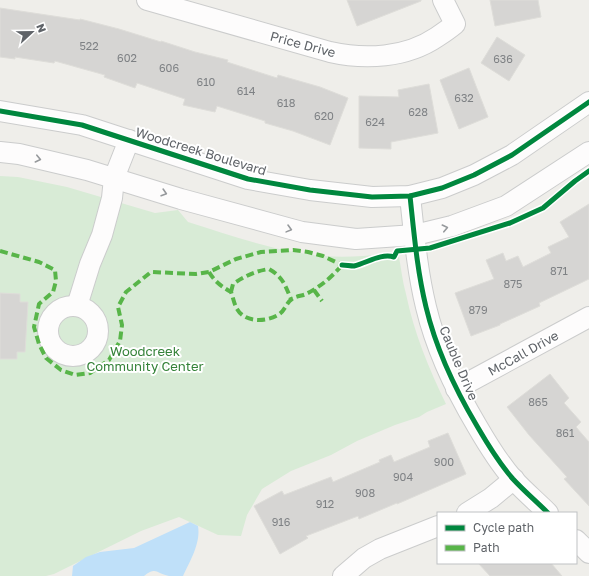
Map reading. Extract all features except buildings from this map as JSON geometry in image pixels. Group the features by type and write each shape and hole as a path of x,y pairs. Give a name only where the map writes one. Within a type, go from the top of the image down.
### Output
{"street":[{"name":"Price Drive","path":"147,0 330,52 358,57 386,55 412,49 437,38 455,24 442,0"},
{"name":"Woodcreek Boulevard","path":"0,111 82,125 248,179 310,190 372,197 410,196 442,188 474,175 512,155 589,102"},
{"path":"78,306 90,264 102,235 112,198 114,178 129,140"},
{"path":"0,152 27,156 87,170 189,201 302,232 356,239 415,235 452,226 506,206 589,152"},
{"name":"Cauble Drive","path":"410,196 420,275 428,313 433,333 456,389 495,455 514,479 547,512"},
{"name":"McCall Drive","path":"456,389 589,317"},
{"path":"469,512 491,498 514,479"},
{"path":"343,576 364,558 380,549 437,526"},
{"path":"577,541 589,553"}],"green space":[{"name":"Woodcreek Community Center","path":"0,176 18,177 67,187 155,213 178,210 188,222 272,247 312,255 337,257 398,252 403,284 413,323 428,364 446,404 419,417 395,425 357,441 331,455 291,471 262,489 247,515 241,536 218,535 179,517 141,531 54,574 46,576 0,576"}],"water":[{"path":"190,522 198,526 199,532 194,552 183,576 169,576 154,571 144,576 72,576 73,566 86,557 100,552 134,548"}],"marked path":[{"path":"0,251 39,262 55,270 56,281 53,292 39,304 34,327 39,344 46,358 61,370 75,375 90,373 109,360 120,341 122,325 118,307 126,292 151,272 196,274 209,272 236,259 261,252 293,250 323,256 342,265 346,265"},
{"path":"209,272 218,284 231,292 236,307 241,314 250,319 262,320 278,315 292,299 306,294 321,285 342,265"},
{"path":"231,292 233,284 237,281 246,276 269,269 281,278 291,299"},
{"path":"314,290 322,301"}],"cycle path":[{"path":"0,111 82,125 248,179 310,190 372,197 410,196 442,188 474,175 512,155 589,102"},
{"path":"342,265 354,266 379,257 394,257 397,251 430,248 510,223 543,208 589,171"},
{"path":"410,196 416,252 423,293 430,323 447,368 469,412 498,460 513,479 547,512"}]}
